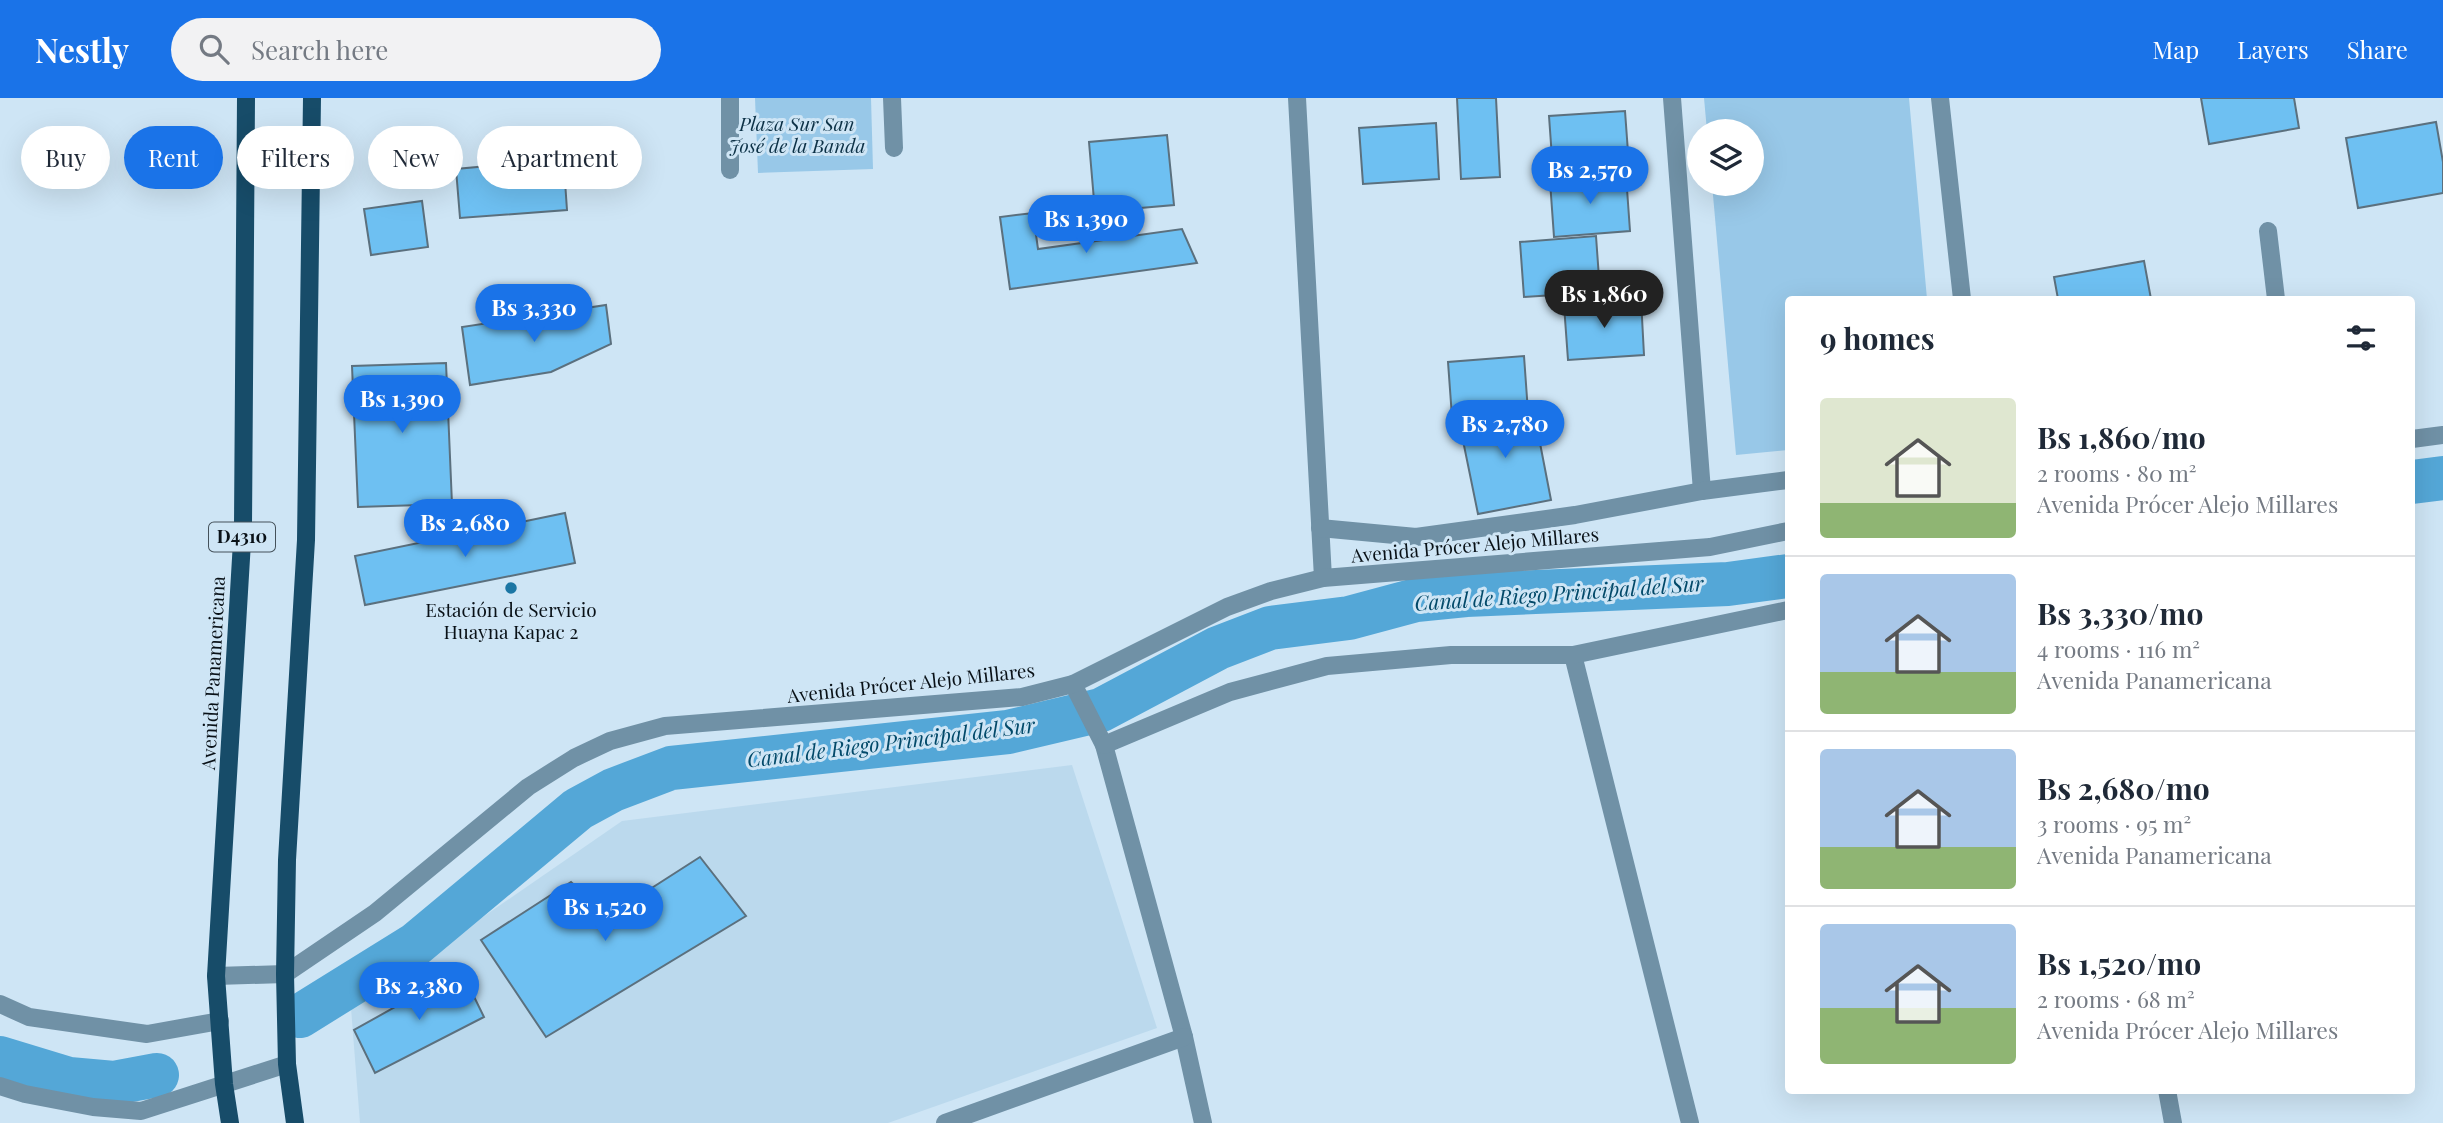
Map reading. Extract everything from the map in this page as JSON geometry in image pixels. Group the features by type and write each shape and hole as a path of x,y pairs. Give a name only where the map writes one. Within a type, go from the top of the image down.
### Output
{"main road":[{"name":"Avenida Panamericana","path":"230,1123 224,1084 216,976 243,525 246,98"},
{"path":"295,1123 287,1064 285,974 287,860 306,540 312,98"}],"street":[{"path":"730,98 730,170"},
{"path":"892,98 894,148"},
{"path":"1297,98 1323,578"},
{"path":"1672,98 1702,491"},
{"path":"1940,98 1962,296"},
{"path":"2268,231 2276,296"},
{"path":"2415,439 2443,435"},
{"name":"Avenida Prócer Alejo Millares","path":"1320,528 1416,537 1575,515 1702,491 1785,481"},
{"name":"Avenida Prócer Alejo Millares","path":"285,974 375,913 528,786 574,758 610,741 665,726 1022,697 1076,688 1227,607 1271,591 1323,578 1710,547 1785,532"},
{"path":"1102,741 1230,692 1326,666 1451,655 1573,655 1785,611"},
{"path":"1573,655 1690,1123"},
{"path":"1076,688 1102,741 1184,1037 1203,1123"},
{"path":"216,976 285,974"},
{"path":"0,1004 29,1017 147,1034 220,1021"},
{"path":"945,1123 1184,1037"},
{"path":"0,1086 25,1094 93,1107 141,1111 287,1064"},
{"path":"2168,1094 2174,1123"}],"shaded area":[{"path":"1072,765 1157,1028 888,1123 360,1123 351,1008 622,821"}],"green space":[{"name":"Plaza Sur San José de la Banda","path":"755,98 871,98 873,169 758,173"},
{"path":"1704,98 1909,98 1927,296 1785,296 1785,450 1736,455 1713,196 1764,196 1764,119 1706,119"}],"building":[{"path":"1457,98 1496,98 1500,177 1461,179"},
{"path":"2201,98 2294,98 2299,128 2209,144"},
{"path":"1625,111 1629,166 1553,172 1549,116"},
{"path":"2436,122 2443,162 2443,193 2358,208 2346,138"},
{"path":"1436,123 1439,179 1363,184 1359,128"},
{"path":"1167,135 1174,205 1095,212 1089,142"},
{"path":"477,167 477,189 566,189 567,210 460,218 458,189 463,189 463,168"},
{"path":"1626,175 1630,231 1554,237 1550,181"},
{"path":"422,201 428,247 371,255 364,209"},
{"path":"1033,213 1038,249 1182,229 1197,263 1010,289 1000,217"},
{"path":"1596,236 1600,292 1524,297 1520,242"},
{"path":"2144,261 2150,296 2057,296 2054,277"},
{"path":"1641,299 1644,355 1568,360 1564,305"},
{"path":"606,305 611,344 551,372 470,385 462,327"},
{"path":"1524,356 1528,412 1452,417 1448,362"},
{"path":"446,363 452,504 358,507 352,366"},
{"path":"1533,407 1551,500 1478,514 1459,421"},
{"path":"565,513 575,563 365,605 355,556"},
{"path":"700,857 746,916 546,1037 481,940 571,882 608,916"},
{"path":"461,970 484,1017 375,1073 354,1030"}],"waterway":[{"name":"Canal de Riego Principal del Sur","path":"2415,482 2443,478"},
{"name":"Canal de Riego Principal del Sur","path":"300,1016 416,944 578,809 613,790 671,768 1008,732 1101,710 1218,648 1270,628 1349,618 1416,600 1466,595 1728,584 1785,576"},
{"name":"Canal de Riego Principal del Sur","path":"0,1058 69,1079 114,1083 157,1075"}],"place":[{"name":"Estación de Servicio Huayna Kapac 2","path":"511,588"}]}
